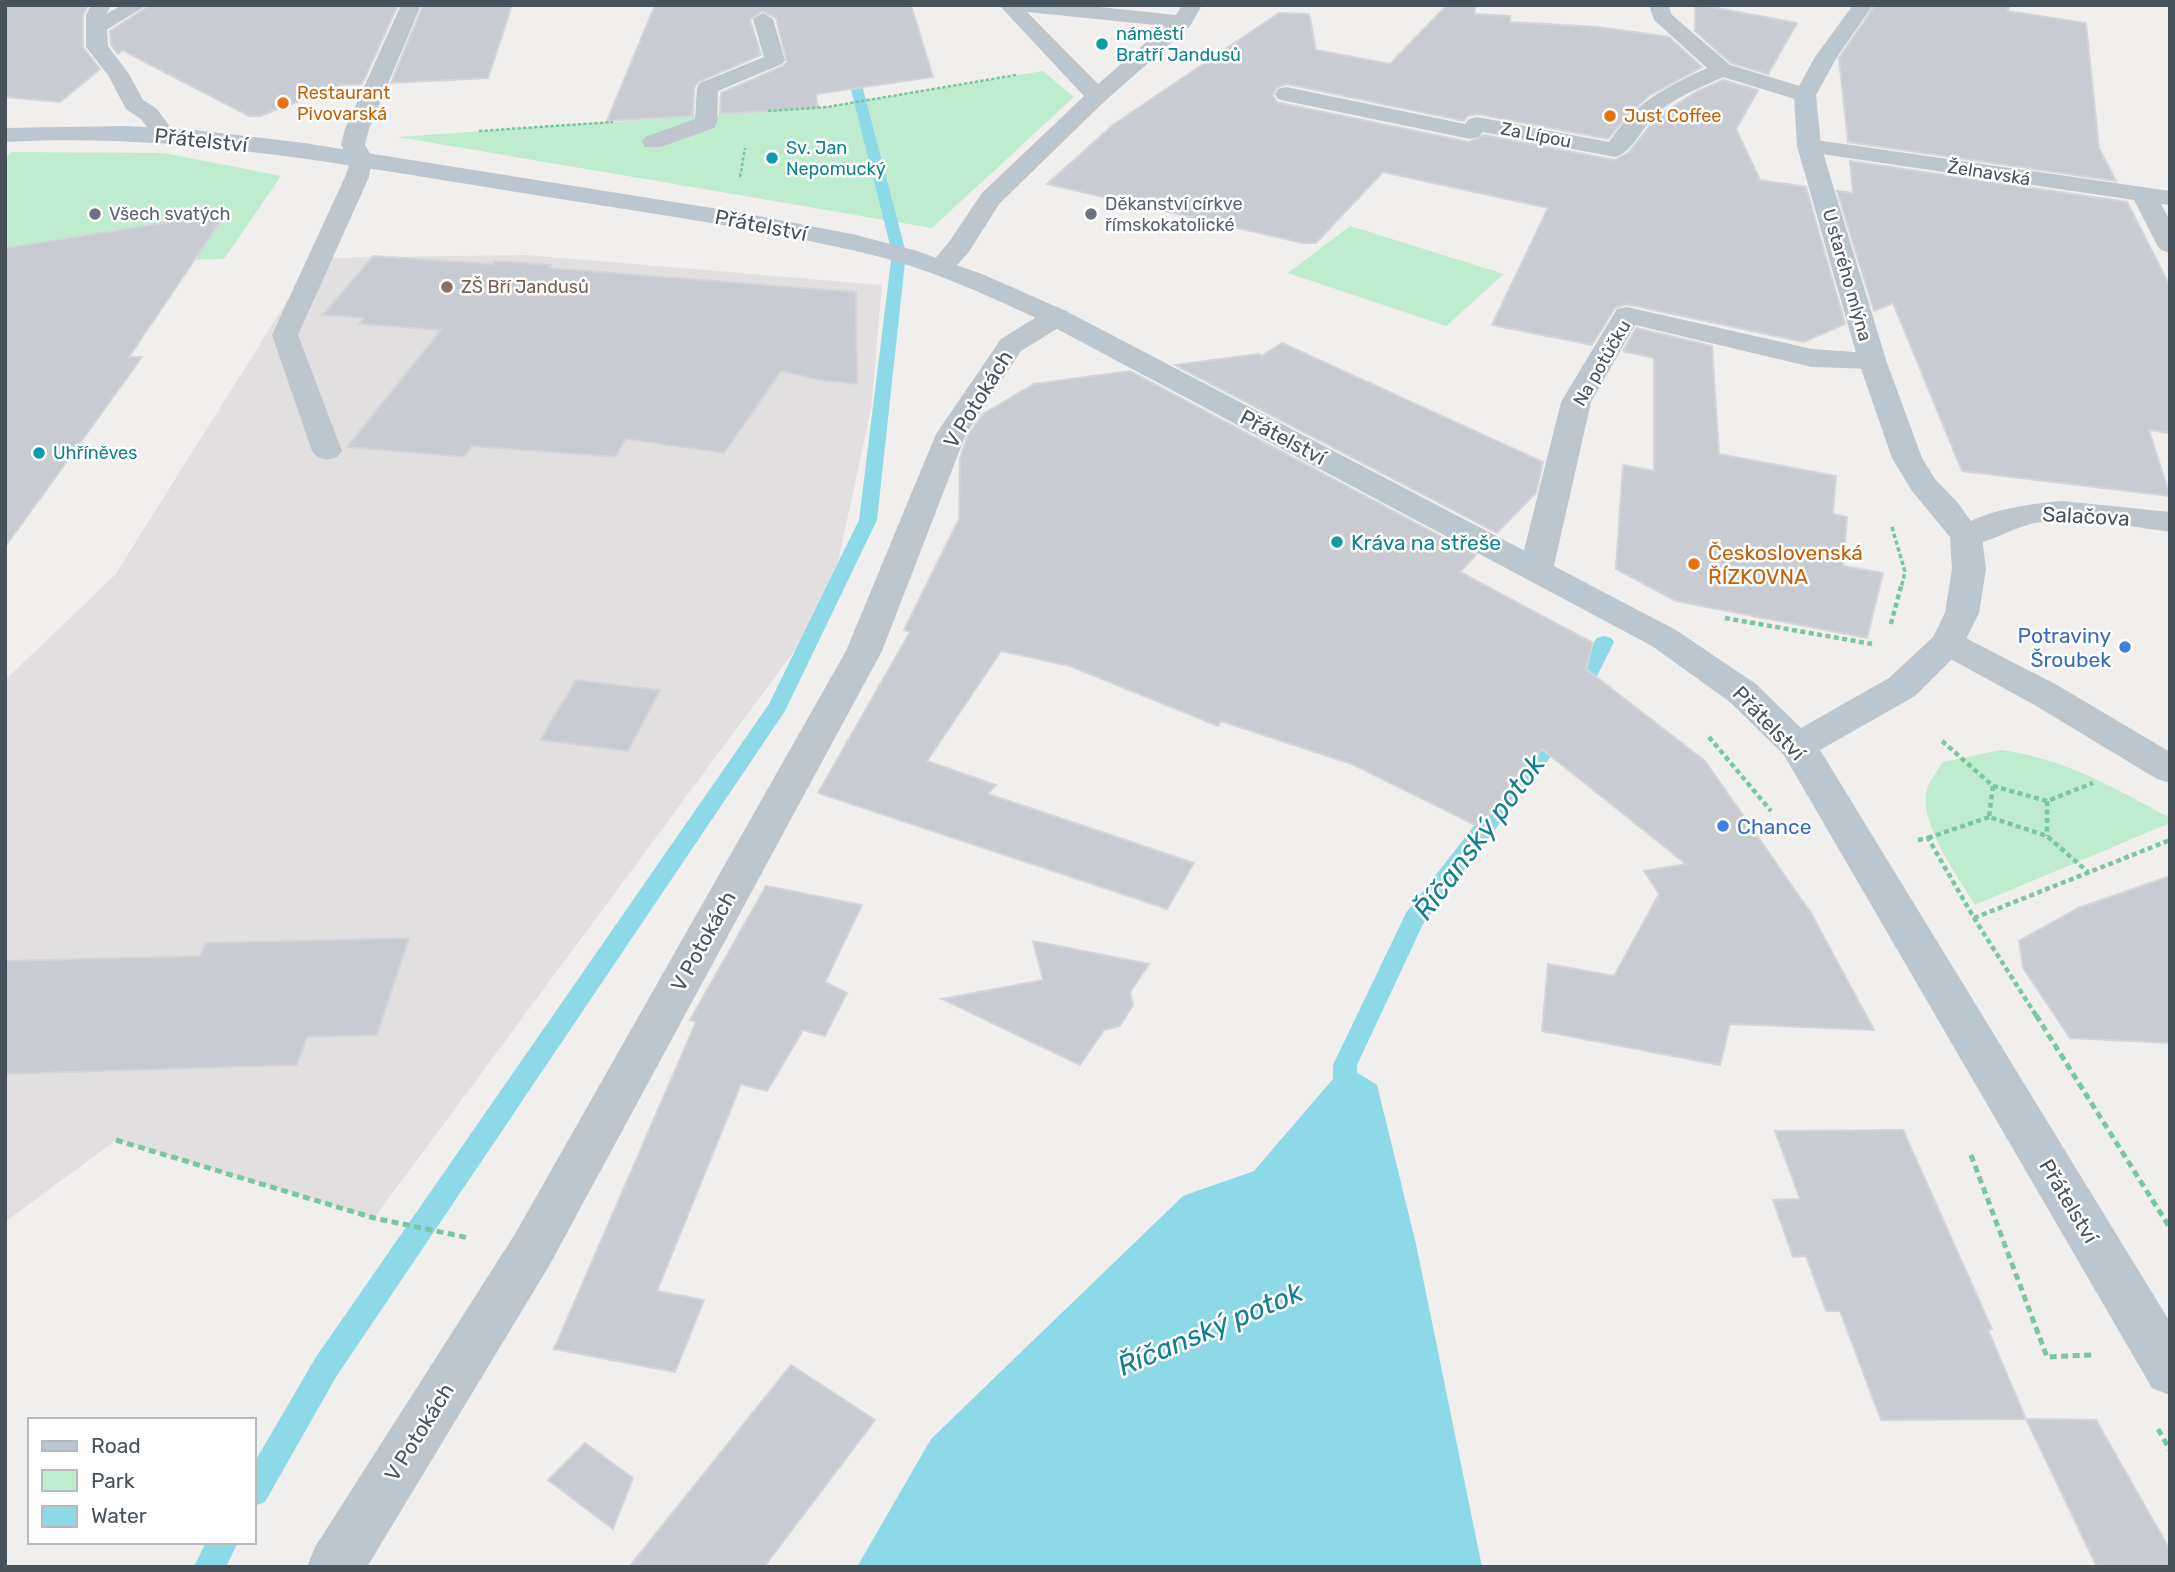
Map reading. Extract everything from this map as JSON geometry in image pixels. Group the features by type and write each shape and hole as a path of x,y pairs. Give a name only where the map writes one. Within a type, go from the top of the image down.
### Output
{"main road":[{"path":"1805,96 1826,57 1863,5"},
{"name":"U starého mlýna","path":"1805,96 1809,146 1872,360 1907,458 1923,484 1947,510 1966,537"},
{"name":"Přátelství","path":"5,135 83,132 164,135 361,159 718,216 840,240 930,263 1056,317 1664,638 1706,664 1744,693 1798,747 2170,1370"},
{"path":"1798,747 1902,687 1948,643 1962,613 1964,602 1969,569 1966,537"}],"street":[{"path":"101,5 96,15 97,47 118,74 134,104 149,114 164,135"},
{"path":"361,159 353,145 357,129 411,5"},
{"path":"1009,5 1097,96"},
{"path":"1019,5 1188,14"},
{"path":"1659,5 1661,16 1722,70 1805,96"},
{"path":"930,263 959,247 990,198 1188,14"},
{"name":"Za Lípou","path":"1286,94 1470,132 1477,124 1615,150 1631,125 1647,108 1671,93 1722,70"},
{"name":"Želnavská","path":"1809,146 2170,198"},
{"path":"2144,196 2170,245"},
{"name":"Na potůčku","path":"1536,570 1576,402 1627,315 1812,358 1872,360"},
{"name":"V Potokách","path":"335,1567 532,1250 864,651 951,434 1011,345 1056,317"},
{"name":"Salačova","path":"1966,537 2002,520 2028,513 2066,512 2170,522"},
{"path":"1948,643 2044,694 2170,770"}],"lane":[{"path":"96,28 137,5"},
{"path":"653,142 706,123 708,88 775,60 763,19"},
{"path":"327,451 285,335 358,177 361,159"}],"path":[{"path":"827,107 1068,66"},
{"path":"738,185 747,137"},
{"path":"1888,634 1905,572 1890,520"},
{"path":"1724,617 1885,647"},
{"path":"1704,731 1776,816"},
{"path":"1942,741 1993,786 2047,801 2095,782"},
{"path":"1989,817 1993,786"},
{"path":"2047,801 2047,836"},
{"path":"1928,838 1989,817 2047,836 2088,872"},
{"path":"1974,918 2170,840"},
{"path":"116,1140 374,1218 532,1250"}],"shaded area":[{"path":"526,255 882,285 871,409 829,604 374,1218 116,1140 5,1222 5,680 115,575 314,258"}],"green space":[{"path":"1043,71 1074,97 932,228 398,137 827,107"},
{"path":"12,152 164,153 281,176 224,259 5,264 5,158"},
{"path":"1350,226 1504,274 1446,326 1288,273"},
{"path":"2001,750 2068,767 2170,818 2170,823 1975,905 1936,838 1930,823 1926,792 1943,762"}],"water":[{"path":"1345,1065 1377,1085 1416,1244 1482,1567 857,1567 931,1439 1183,1196 1254,1171"}],"building":[{"path":"5,5 88,5 83,15 83,47 100,69 60,102 5,97"},
{"path":"150,5 398,5 362,84 341,85 260,116 249,116 122,50 118,54 111,45 110,31"},
{"path":"423,5 512,5 488,78 391,83"},
{"path":"655,5 911,5 933,77 816,94 818,108 720,114 721,93 787,62 776,18 762,11 750,20 761,55 698,82 694,88 693,116 607,121"},
{"path":"1447,5 1475,5 1475,14 1510,16 1510,22 1598,27 1669,37 1702,67 1650,95 1628,115 1608,139 1477,114 1468,116 1464,121 1287,84 1276,88 1273,95 1277,102 1285,104 1469,142 1484,135 1615,160 1629,152 1658,116 1698,91 1723,80 1758,90 1736,129 1760,180 1806,187 1845,324 1804,342 1626,304 1615,308 1592,345 1492,325 1548,208 1383,172 1316,243 1302,243 1047,184 1113,125 1279,13 1309,14 1316,50 1390,64"},
{"path":"1695,5 1797,23 1768,74 1731,63 1695,31"},
{"path":"1875,5 2011,5 2007,11 2086,23 2099,148 2116,181 1848,142 1839,58"},
{"path":"1850,161 2127,202 2170,286 2170,433 2149,430 2170,496 1962,471 1893,303 1874,311 1837,191 1853,193"},
{"path":"226,213 129,357 142,357 5,547 5,248"},
{"path":"373,256 551,265 549,268 856,292 857,384 818,380 781,371 724,453 626,439 615,457 472,446 464,457 347,447 441,330 359,324 364,318 323,315"},
{"path":"1636,328 1712,346 1719,454 1836,476 1833,514 1847,517 1843,566 1883,573 1867,638 1676,601 1616,569 1623,465 1654,471 1654,358 1623,351"},
{"path":"1282,343 1543,462 1536,493 1497,533 1175,365 1258,354 1262,356"},
{"path":"1130,371 1476,555 1460,572 1593,643 1586,669 1705,761 1811,913 1874,1030 1730,1024 1720,1065 1542,1031 1548,964 1614,976 1659,894 1644,871 1686,864 1542,749 1479,827 1352,764 1221,721 1218,726 1070,666 1001,651 927,761 996,785 988,794 1194,863 1167,909 818,793 910,632 904,630 959,519 960,458 968,435 983,414 1034,384"},
{"path":"576,680 660,690 628,751 540,740"},
{"path":"2170,876 2170,1043 2070,1038 2023,968 2019,941 2078,908"},
{"path":"766,886 862,905 825,982 847,993 825,1036 803,1030 767,1091 741,1084 657,1291 704,1300 675,1372 554,1349 696,1022 690,1020"},
{"path":"409,938 377,1035 307,1037 297,1065 5,1074 5,961 200,956 206,943"},
{"path":"1033,941 1149,964 1130,992 1133,1005 1120,1026 1104,1030 1080,1065 942,999 1043,980"},
{"path":"1903,1130 1992,1329 1988,1330 2026,1419 1881,1420 1840,1311 1826,1311 1806,1256 1793,1257 1773,1200 1800,1199 1775,1131"},
{"path":"791,1365 875,1420 764,1567 629,1567"},
{"path":"2026,1419 2096,1420 2170,1550 2170,1567 2097,1567"},
{"path":"585,1443 633,1478 613,1529 548,1480"}],"waterway":[{"path":"256,1488 326,1367 778,706 868,520 899,253 850,62"},
{"name":"Říčanský potok","path":"1576,698 1604,642"},
{"name":"Říčanský potok","path":"1345,1094 1345,1065 1414,919 1560,730"},
{"path":"209,1567 222,1544"}],"place":[{"name":"náměstí Bratří Jandusů","path":"1102,44"},
{"name":"Restaurant Pivovarská","path":"283,103"},
{"name":"Just Coffee","path":"1610,116"},
{"name":"Sv. Jan Nepomucký","path":"772,158"},
{"name":"Všech svatých","path":"95,214"},
{"name":"Děkanství církve římskokatolické","path":"1091,214"},
{"name":"ZŠ Bří Jandusů","path":"447,287"},
{"name":"Uhříněves","path":"39,453"},
{"name":"Kráva na střeše","path":"1337,542"},
{"name":"Československá ŘÍZKOVNA","path":"1694,564"},
{"name":"Potraviny Šroubek","path":"2125,647"},
{"name":"Chance","path":"1723,826"}]}
